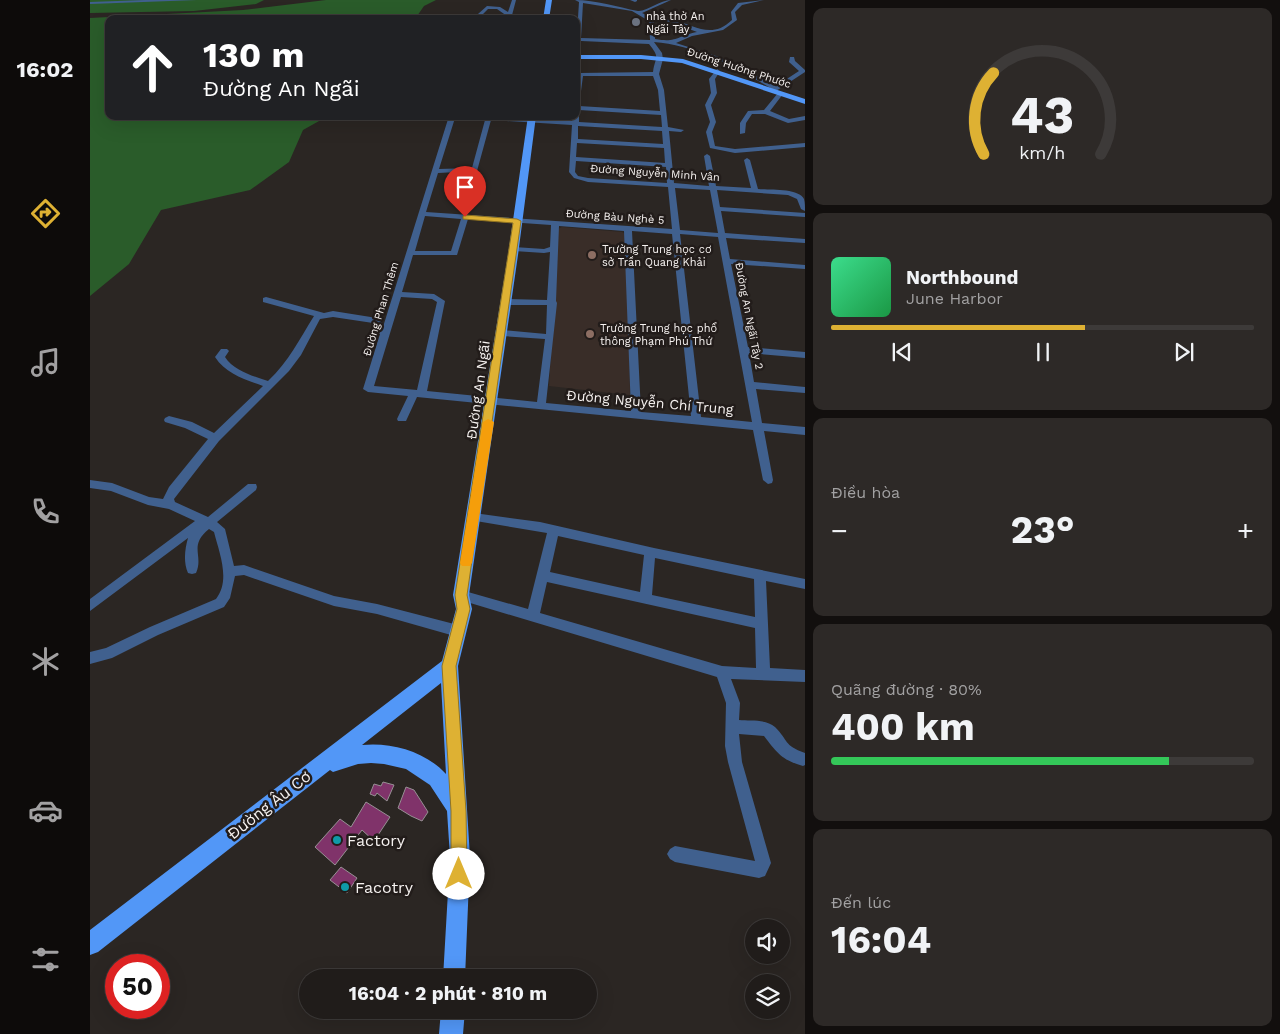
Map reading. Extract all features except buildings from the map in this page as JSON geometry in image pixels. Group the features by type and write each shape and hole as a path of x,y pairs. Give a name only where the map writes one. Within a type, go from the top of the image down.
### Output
{"main road":[{"path":"547,15 549,0"},
{"name":"Đường Hưởng Phước","path":"580,57 660,58 689,62 804,100"},
{"name":"Đường An Ngãi","path":"454,969 460,857 449,666 464,609 461,595 492,401 531,120"},
{"name":"Đường Âu Cơ","path":"90,944 449,666"},
{"path":"316,769 345,757 365,753 385,754 404,758 423,767 434,776 458,811"},
{"path":"451,1034 452,1019"}],"street":[{"path":"90,4 196,0"},
{"path":"479,15 488,0"},
{"path":"507,15 514,0"},
{"path":"580,15 580,0 635,11 651,20 662,18 672,20 702,32"},
{"path":"634,0 635,11"},
{"path":"635,11 669,0"},
{"path":"672,43 688,35 715,30 732,23 735,17 733,12 740,4 762,0"},
{"path":"485,7 498,8 507,15"},
{"path":"497,13 507,15"},
{"path":"651,20 652,41 660,58 654,74 661,90 696,420"},
{"path":"580,39 672,43 745,71 776,91"},
{"path":"712,58 728,54"},
{"path":"766,112 776,91 804,71 792,62 792,58"},
{"path":"717,71 712,79 714,93 708,105 713,122 709,132 712,148 744,150 805,145"},
{"path":"745,71 763,72"},
{"path":"580,75 654,74"},
{"path":"580,109 663,113"},
{"path":"742,132 743,123 750,112 766,112 788,121 805,118"},
{"name":"Đường Phan Thêm","path":"451,120 368,389 492,401"},
{"path":"435,171 474,170 488,120"},
{"path":"575,120 681,130"},
{"name":"Đường Nguyễn Minh Vân","path":"575,120 573,174 582,179 796,194 805,209"},
{"path":"574,141 666,146"},
{"name":"Đường An Ngãi Tây 2","path":"707,156 768,480"},
{"path":"573,159 668,165"},
{"path":"747,160 755,190"},
{"path":"718,209 805,215"},
{"name":"Đường Bàu Nghè 5","path":"423,214 805,241"},
{"path":"410,252 454,253 465,217"},
{"path":"541,405 550,337 555,224"},
{"path":"628,229 636,414"},
{"path":"514,249 544,251 553,249"},
{"path":"727,261 805,267"},
{"path":"398,294 434,297 441,301 418,394 402,419"},
{"path":"266,300 322,315 333,314 389,322"},
{"path":"506,302 552,303"},
{"path":"171,505 168,499 172,490 215,438 291,362 313,322 322,315"},
{"path":"377,321 379,329 385,333"},
{"path":"502,333 550,337"},
{"path":"744,350 805,356"},
{"path":"224,352 220,357 221,360 229,367 269,385"},
{"path":"750,385 805,390"},
{"name":"Đường Nguyễn Chí Trung","path":"492,401 805,431"},
{"path":"169,420 188,425 215,438"},
{"path":"90,606 252,486"},
{"path":"90,658 107,654 154,631 214,607 224,598 230,572 219,529 206,521 171,505 148,501 112,487 92,488"},
{"path":"474,517 554,530 805,584"},
{"path":"192,569 191,547 196,533 206,521"},
{"path":"533,615 554,530"},
{"path":"646,598 650,552"},
{"path":"230,572 244,570 334,601 377,609 458,631"},
{"path":"760,575 763,670 760,675"},
{"path":"543,576 762,624"},
{"path":"461,595 722,672 805,676"},
{"path":"675,854 758,870 763,867 735,762 732,746 733,703 722,672"},
{"path":"732,727 761,728 769,731 782,749 792,756 803,759"}],"shaded area":[{"name":"Trường Trung học phổ thông Phạm Phú Thứ","path":"562,227 622,232 627,235 630,395 549,386 558,229"}],"green space":[{"path":"90,0 264,0 256,4 194,11 90,13"},
{"path":"326,0 436,0 424,6 418,15 147,15 243,10"},
{"path":"105,17 105,120 321,120 303,130 289,162 250,190 161,210 129,264 90,296 90,18"}],"slow traffic":[{"path":"466,563 488,422"}],"place":[{"name":"nhà thờ An Ngãi Tây","path":"636,22"},
{"name":"Trường Trung học cơ sở Trần Quang Khải","path":"592,255"},
{"name":"Trường Trung học phổ thông Phạm Phú Thứ","path":"590,334"},
{"name":"Factory","path":"337,840"},
{"name":"Facotry","path":"345,887"}],"route":[{"path":"459,874 458,811 449,666 464,609 461,595 473,526 517,221 465,217"}]}
